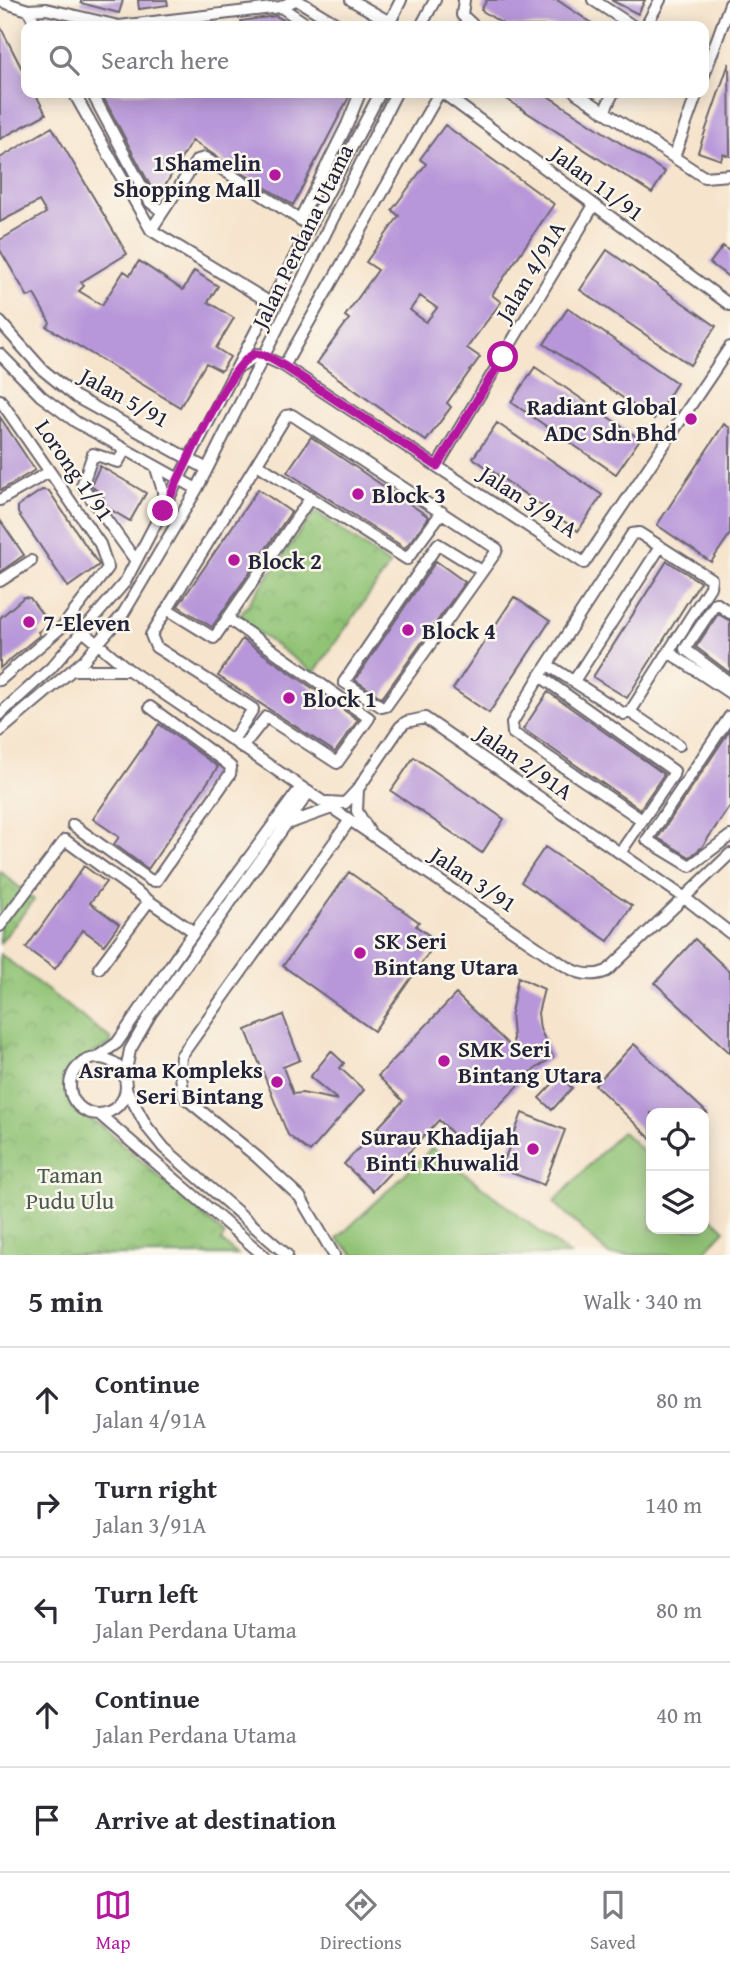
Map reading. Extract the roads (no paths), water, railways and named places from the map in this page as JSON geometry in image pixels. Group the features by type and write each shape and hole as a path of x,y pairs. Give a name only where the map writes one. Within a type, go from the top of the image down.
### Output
{"street":[{"path":"162,21 281,7 296,0 332,21"},
{"path":"351,0 388,21"},
{"path":"390,21 401,0"},
{"path":"424,21 435,0"},
{"path":"464,0 462,15 469,21"},
{"path":"593,0 625,21"},
{"path":"649,21 660,0"},
{"path":"0,1 28,10 46,9 98,21"},
{"path":"709,61 730,4"},
{"path":"281,7 302,21"},
{"path":"28,10 34,21"},
{"path":"77,98 151,230 269,302"},
{"path":"95,98 149,202 163,212"},
{"path":"151,230 197,160 205,158 305,223 358,98"},
{"path":"369,113 372,98"},
{"name":"Jalan Perdana Utama","path":"179,481 269,302 305,223 377,98"},
{"name":"Jalan Perdana Utama","path":"0,731 72,670 99,644 122,614 197,489 395,98"},
{"path":"284,366 438,98"},
{"name":"Jalan 11/91","path":"448,98 730,305"},
{"path":"583,98 704,177 730,175"},
{"path":"604,112 611,98"},
{"path":"674,157 695,98"},
{"name":"Jalan 4/91A","path":"437,466 594,205"},
{"name":"Jalan 5/91","path":"0,322 43,370 76,397 168,445 207,469"},
{"name":"Jalan 3/91A","path":"266,357 284,366 584,563 730,346"},
{"name":"Jalan 5/91","path":"0,354 41,396 76,422 197,489"},
{"path":"232,375 252,355 266,357"},
{"name":"Lorong 1/91","path":"0,400 100,544 108,568 64,625 0,680"},
{"path":"238,743 253,710 156,647 151,635 286,416 292,415 496,547 496,552 386,706 382,707 344,682 438,544 482,571"},
{"path":"168,445 180,446 200,438"},
{"path":"125,450 118,462 93,454 82,486 136,561"},
{"path":"257,464 407,559 442,512"},
{"path":"156,468 163,491 163,511"},
{"path":"0,500 49,472"},
{"path":"0,714 51,668 125,582 179,481"},
{"path":"167,609 213,639 310,497"},
{"path":"548,665 624,714 630,712 670,653 710,587 711,579 639,533 632,534 540,676 512,723 513,733 642,820"},
{"path":"574,681 660,547"},
{"path":"0,581 31,561"},
{"path":"730,613 716,603 685,649 730,683"},
{"path":"227,618 369,718 337,763 266,717 238,743"},
{"name":"Jalan 3/91","path":"84,632 129,670 547,954 583,975 596,975 607,971 730,855"},
{"path":"670,653 730,693"},
{"path":"72,670 129,670"},
{"path":"540,676 672,768 673,775 620,853"},
{"path":"73,825 150,880 156,881 230,774 231,767 150,707"},
{"path":"630,712 679,745"},
{"path":"730,716 647,840 690,866 730,836"},
{"name":"Jalan 2/91A","path":"358,789 400,727 406,722 425,718 685,898 730,933"},
{"path":"126,1089 115,1109 99,1114 89,1113 74,1101 70,1083 78,1066 96,1058 117,1043 194,932 283,821 289,778"},
{"path":"288,1255 164,1148 147,1127 126,1089 125,1076 130,1050 144,1024 305,789"},
{"path":"321,800 345,803 358,789"},
{"path":"358,789 357,811 370,834"},
{"path":"283,821 332,808"},
{"path":"334,1255 300,1197 257,1157 184,1097 180,1070 181,1056 350,820"},
{"path":"0,926 65,840 194,932"},
{"path":"99,968 149,901"},
{"path":"96,1058 113,1062 125,1076"},
{"path":"99,1114 263,1255"}],"place":[{"name":"1Shamelin Shopping Mall","path":"275,175"},
{"name":"Radiant Global ADC Sdn Bhd","path":"691,419"},
{"name":"Block 3","path":"358,494"},
{"name":"Block 2","path":"234,560"},
{"name":"7-Eleven","path":"29,622"},
{"name":"Block 4","path":"408,630"},
{"name":"Block 1","path":"289,698"},
{"name":"SK Seri Bintang Utara","path":"360,953"},
{"name":"SMK Seri Bintang Utara","path":"444,1061"},
{"name":"Asrama Kompleks Seri Bintang","path":"277,1082"},
{"name":"Surau Khadijah Binti Khuwalid","path":"533,1149"}],"park label":[{"name":"Taman Pudu Ulu","path":"70,1187"}]}
